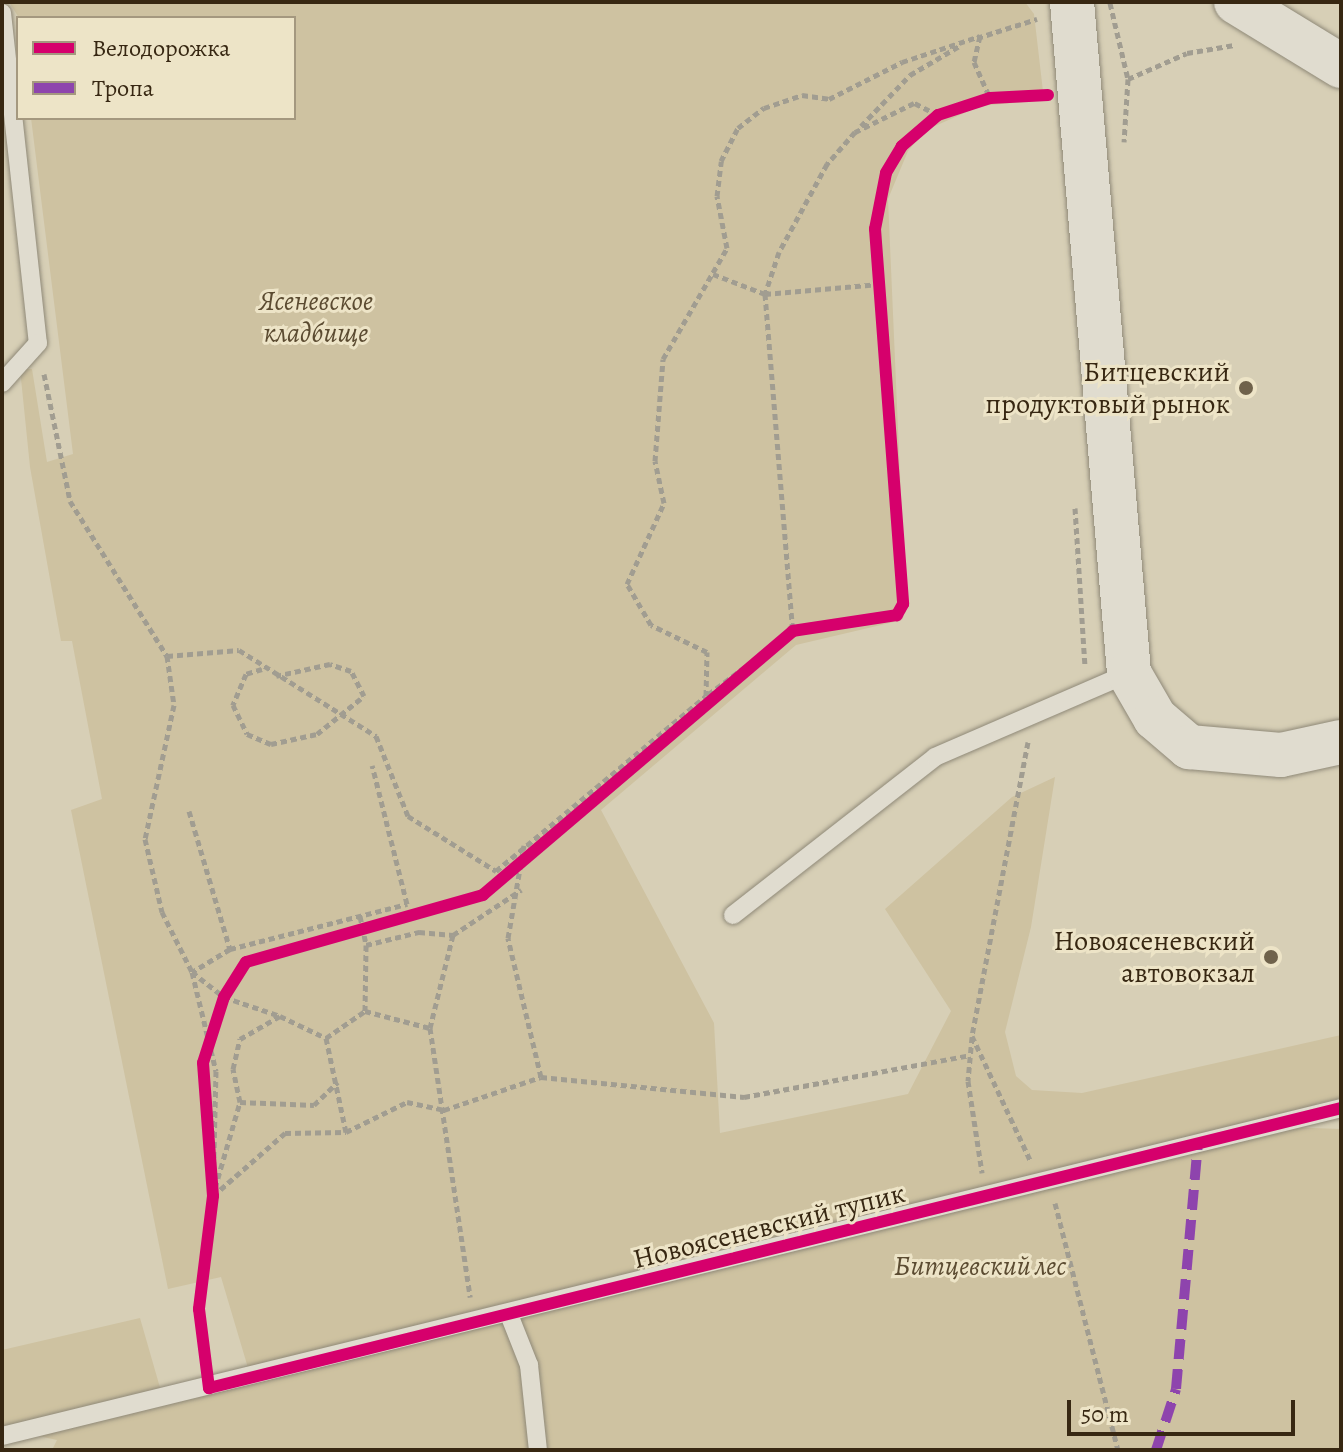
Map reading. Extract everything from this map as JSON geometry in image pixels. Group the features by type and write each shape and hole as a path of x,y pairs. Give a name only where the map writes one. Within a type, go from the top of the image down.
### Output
{"street":[{"path":"1246,9 1341,66"},
{"path":"1057,10 1129,673 1155,718 1189,747 1281,755 1341,742"}],"lane":[{"path":"2,13 38,343 2,383"},
{"path":"733,915 935,757 1033,718 1129,673"},
{"name":"Новоясеневский тупик","path":"2,1436 474,1326 1341,1108"},
{"path":"510,1317 529,1365 538,1450"}],"path":[{"path":"1128,79 1187,53 1229,47 1246,9"},
{"path":"706,696 707,652 651,625 627,584 664,503 655,461 663,359 727,248 717,196 721,161 738,128 764,108 802,95 829,99 902,62 1057,10"},
{"path":"980,36 974,62 990,98"},
{"path":"793,631 765,294 801,208 855,132 910,75 980,36"},
{"path":"976,101 1008,97"},
{"path":"855,132 914,103 945,113"},
{"path":"922,124 945,113"},
{"path":"713,274 765,294 880,291 879,270"},
{"path":"38,343 70,501 167,656 174,705 145,839 162,912 192,972 209,1039"},
{"path":"167,656 239,650 263,669 376,736 394,794 431,834 496,871 706,696 793,631 809,625"},
{"path":"483,895 793,631"},
{"path":"263,669 246,674 235,688 237,723 247,734 293,745 344,717 364,696 351,671 330,664 276,676"},
{"path":"986,1196 970,1055 1033,718"},
{"path":"246,962 407,904 372,765"},
{"path":"380,797 394,794"},
{"path":"189,811 230,949"},
{"path":"524,845 521,890 508,938 541,1077"},
{"path":"366,945 419,932 453,935 521,890"},
{"path":"192,972 230,949 427,911"},
{"path":"361,922 366,945 365,1011"},
{"path":"453,935 430,1028 474,1326"},
{"path":"192,972 326,1038 338,1082 346,1132"},
{"path":"213,1196 202,1091 209,1039 228,992"},
{"path":"326,1038 365,1011 430,1028"},
{"path":"211,1212 240,1102 233,1069 240,1039 280,1016"},
{"path":"972,1036 1045,1181 1118,1450"},
{"path":"213,1196 285,1133 346,1132 407,1102 444,1110 541,1077 744,1097 970,1055"},
{"path":"240,1102 314,1105 338,1082"}],"green space":[{"path":"9,2 1025,2 1034,14 1044,100 980,106 926,130 908,151 888,199 906,612 898,621 796,645 601,810 714,1023 720,1133 908,1094 951,1011 885,909 1012,797 1055,777 1031,927 1005,1032 1016,1076 1032,1090 1082,1093 1341,1035 1341,1098 1318,1103 1283,1127 1341,1129 1341,1450 52,1450 57,1440 2,1428 2,1350 140,1318 163,1398 251,1378 221,1277 168,1289 71,810 102,799 72,641 61,641 30,467 20,369 32,369 47,462 73,454 31,120 296,120 296,16 18,16"}],"marked path":[{"path":"1156,1450 1176,1389 1198,1143"}],"cycle path":[{"path":"1048,95 990,98 938,115 902,146 886,173 875,229 903,604 897,615 793,631 483,895 246,962 224,997 203,1063 213,1196 199,1309 209,1388 1341,1108"}],"place":[{"name":"Битцевский продуктовый рынок","path":"1246,388"},
{"name":"Новоясеневский автовокзал","path":"1271,957"}],"park label":[{"name":"Ясеневское кладбище","path":"316,317"},
{"name":"Битцевский лес","path":"980,1266"}]}
